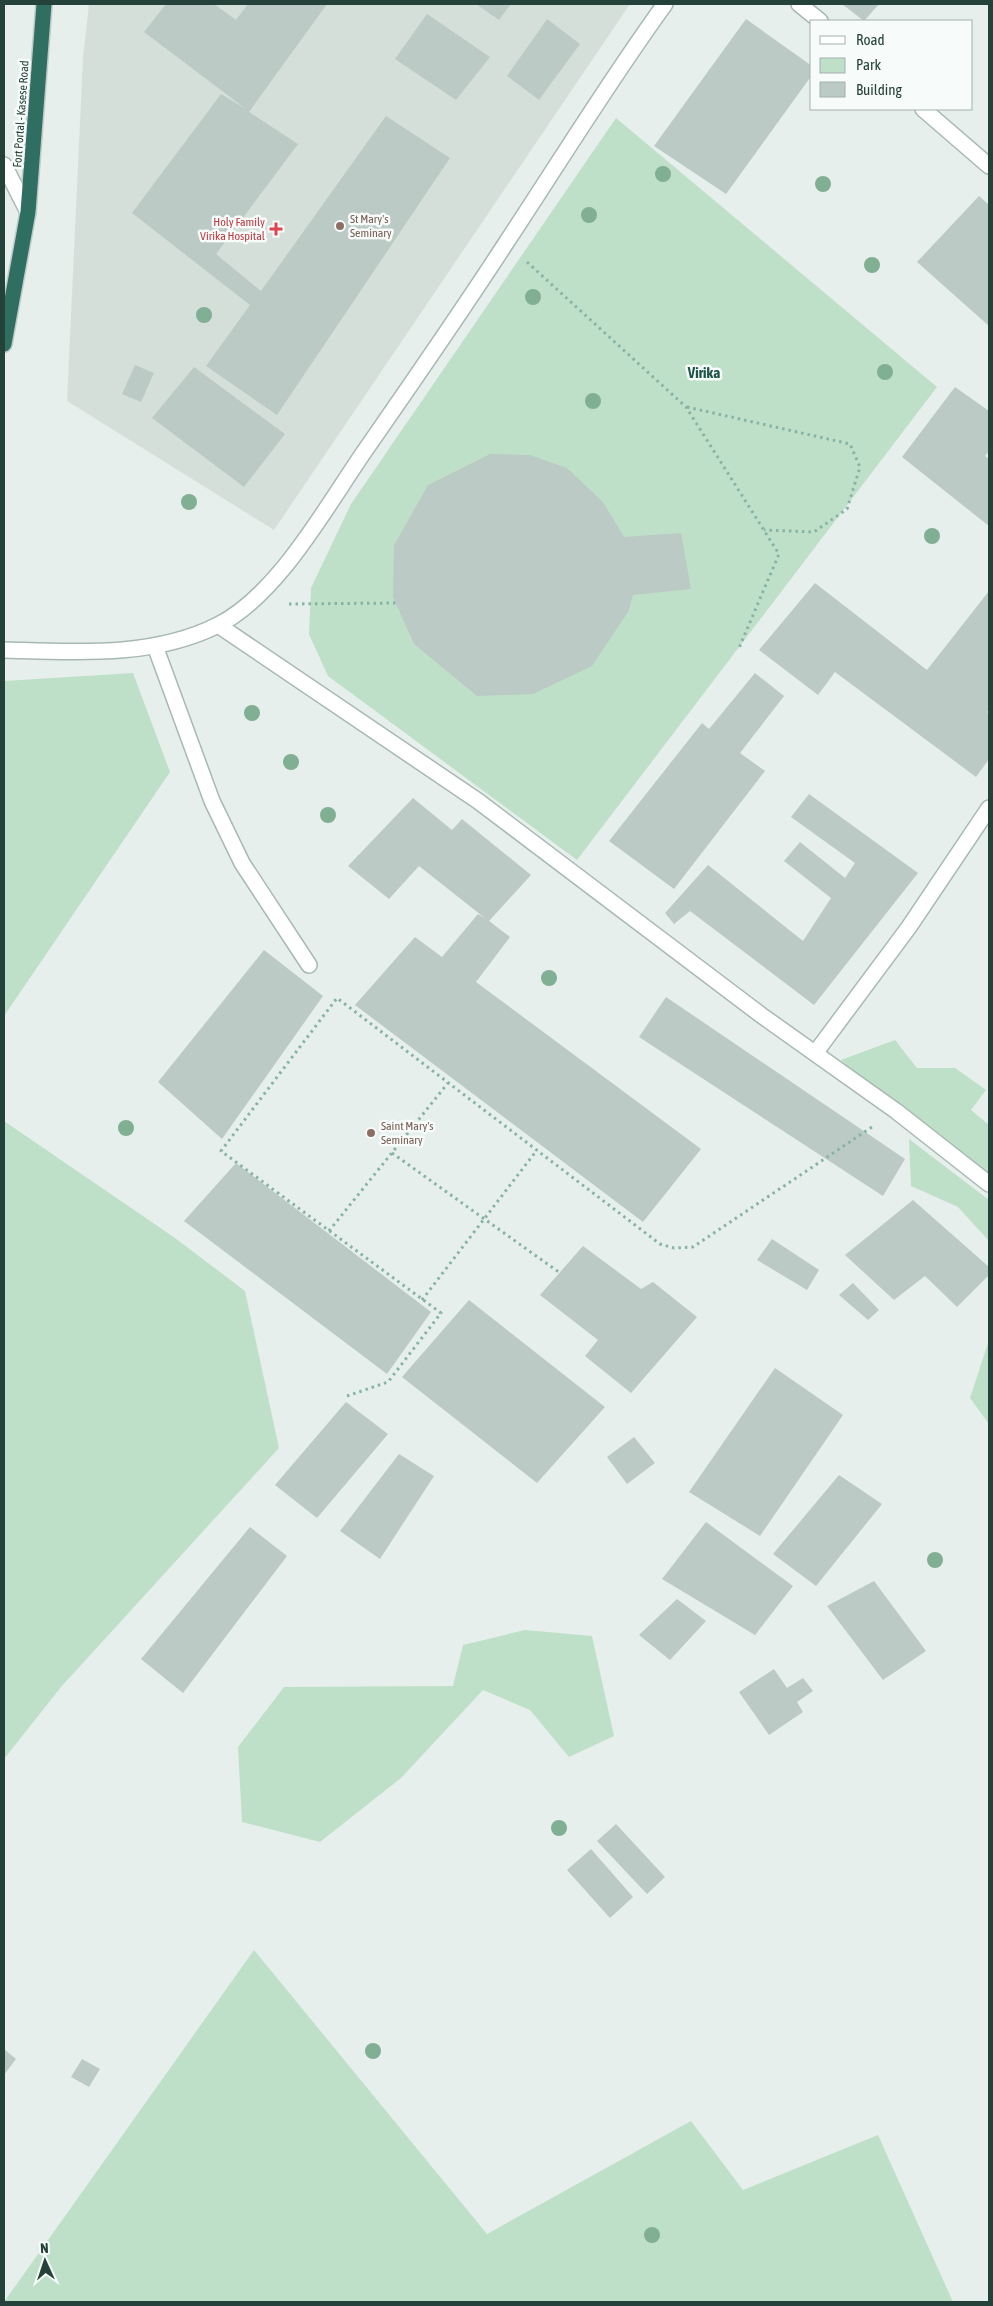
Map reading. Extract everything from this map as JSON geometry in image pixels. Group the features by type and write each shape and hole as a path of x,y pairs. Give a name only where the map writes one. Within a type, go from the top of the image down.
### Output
{"highway":[{"name":"Fort Portal - Kasese Road","path":"4,344 28,212 44,4"}],"street":[{"path":"4,650 111,651 155,646 218,625 249,605 283,569 506,244 615,73 666,4"},
{"path":"799,4 819,20"},
{"path":"924,110 989,166"},
{"path":"4,165 28,212"},
{"path":"218,625 478,801 761,1015 816,1052 896,1111 989,1184"},
{"path":"155,646 212,801 242,863 309,965"},
{"path":"816,1052 909,927 989,808"}],"path":[{"path":"506,244 686,407 779,554 739,648"},
{"path":"686,407 850,444 860,467 847,509 814,532 763,530"},
{"path":"249,605 396,603"},
{"path":"347,1396 388,1382 440,1313 221,1152 337,998 660,1244 674,1248 693,1247 896,1111"},
{"path":"329,1231 448,1083"},
{"path":"422,1300 537,1150"},
{"path":"392,1153 560,1273"}],"shaded area":[{"name":"Holy Family Virika Hospital","path":"89,4 630,4 274,530 67,401 83,58"}],"green space":[{"path":"616,118 937,387 577,860 328,676 309,634 311,588 351,504"},
{"path":"133,673 170,772 4,1016 4,681"},
{"path":"895,1040 917,1068 955,1068 986,1090 971,1110 989,1125 989,1177 896,1111 841,1060"},
{"path":"4,1121 175,1238 245,1291 279,1448 61,1687 4,1759"},
{"path":"909,1139 989,1200 989,1241 958,1207 911,1186"},
{"path":"989,1340 989,1424 970,1398"},
{"path":"525,1630 592,1636 614,1736 569,1757 530,1710 483,1690 401,1778 320,1842 242,1822 238,1747 284,1687 453,1686 463,1645"},
{"path":"254,1950 487,2234 691,2121 743,2190 878,2135 953,2302 4,2302"}],"building":[{"path":"166,4 214,4 236,20 248,4 327,4 249,112 298,144 216,254 261,291 386,116 450,158 277,415 206,366 250,305 132,213 221,94 246,109 144,32"},
{"path":"476,4 511,4 499,20"},
{"path":"842,4 879,4 865,20"},
{"path":"427,14 490,57 456,100 395,59"},
{"path":"547,19 580,44 539,100 507,76"},
{"path":"746,19 810,65 810,78 726,194 654,146"},
{"path":"979,196 989,205 989,326 917,262"},
{"path":"135,365 154,373 141,402 122,394"},
{"path":"194,367 285,434 244,487 152,418"},
{"path":"955,387 989,411 989,451 985,456 989,459 989,526 902,457"},
{"path":"490,454 530,455 567,468 603,502 624,537 681,533 691,589 633,595 628,612 592,666 533,694 477,696 414,644 393,597 394,545 428,485"},
{"path":"815,583 927,670 989,591 989,709 987,712 989,714 989,759 976,777 835,672 818,695 759,650"},
{"path":"755,673 784,696 740,753 765,771 674,889 609,841 702,723 709,729"},
{"path":"809,794 918,873 814,1005 690,911 674,924 665,913 708,865 803,941 831,898 784,861 800,842 845,878 855,863 791,817"},
{"path":"413,798 452,830 462,819 531,875 489,921 510,937 476,982 701,1149 643,1222 355,1005 415,937 442,957 478,914 486,919 419,866 389,899 348,866"},
{"path":"264,950 323,996 222,1139 158,1082"},
{"path":"666,997 905,1159 883,1196 639,1037"},
{"path":"236,1163 431,1312 387,1374 184,1221"},
{"path":"913,1200 989,1267 989,1275 957,1307 925,1276 894,1300 845,1255"},
{"path":"772,1239 819,1270 807,1290 757,1260"},
{"path":"583,1246 641,1289 653,1282 697,1317 631,1393 585,1356 598,1340 540,1295"},
{"path":"853,1283 879,1310 868,1320 839,1295"},
{"path":"469,1300 605,1407 537,1483 402,1377"},
{"path":"775,1368 843,1415 760,1536 689,1492"},
{"path":"346,1402 388,1434 317,1518 275,1485"},
{"path":"634,1437 655,1463 627,1484 607,1457"},
{"path":"399,1454 434,1476 380,1559 340,1531"},
{"path":"839,1475 882,1504 816,1586 773,1554"},
{"path":"706,1522 793,1586 755,1635 662,1579"},
{"path":"250,1527 287,1556 183,1693 141,1659"},
{"path":"874,1581 926,1651 883,1680 827,1606"},
{"path":"677,1599 706,1621 670,1660 639,1635"},
{"path":"774,1669 787,1688 803,1678 813,1691 797,1702 803,1712 769,1735 739,1692"},
{"path":"616,1824 665,1877 647,1894 597,1841"},
{"path":"591,1849 633,1897 610,1918 567,1870"},
{"path":"4,2049 16,2059 4,2075"},
{"path":"82,2059 100,2069 89,2087 71,2077"}],"place":[{"name":"St Mary's Seminary","path":"340,226"},
{"name":"Holy Family Virika Hospital","path":"276,229"},
{"name":"Saint Mary's Seminary","path":"371,1133"}],"district":[{"name":"Virika","path":"704,373"}]}
